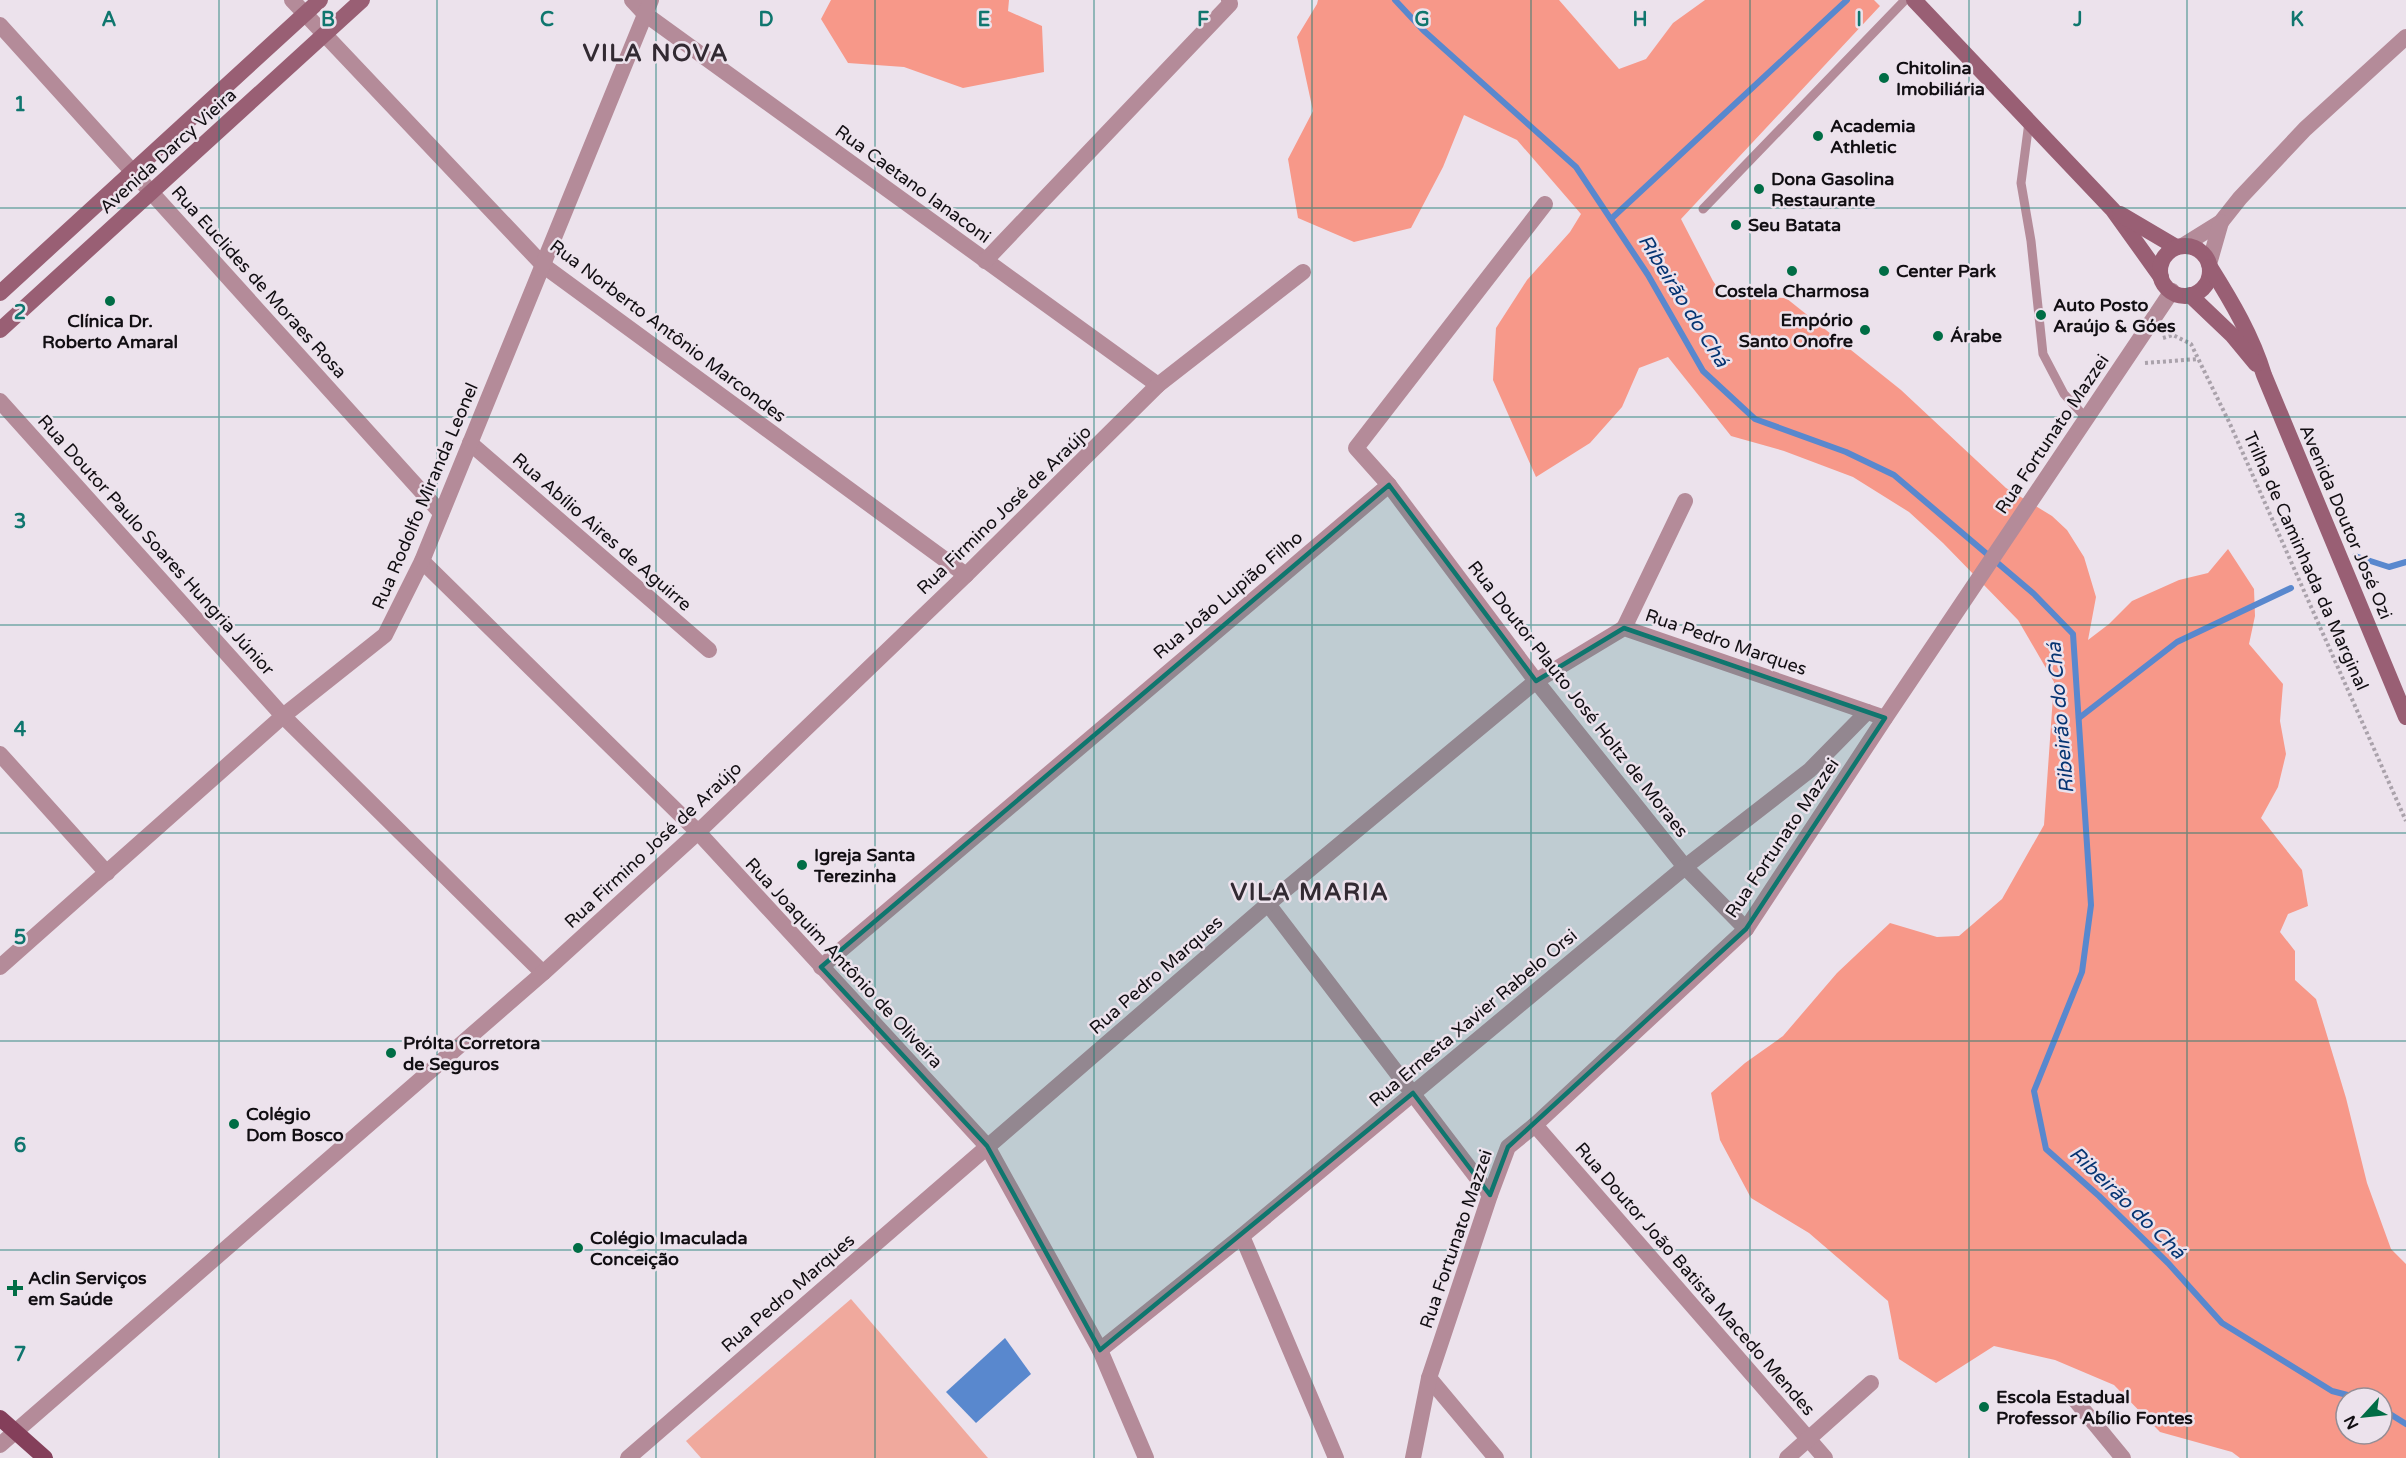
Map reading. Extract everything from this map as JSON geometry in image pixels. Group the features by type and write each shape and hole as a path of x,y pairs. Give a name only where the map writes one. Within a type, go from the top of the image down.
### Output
{"main road":[{"name":"Avenida Darcy Vieira","path":"0,292 320,0"},
{"name":"Avenida Darcy Vieira","path":"0,330 362,0"},
{"path":"1914,0 2113,210 2172,291 2182,296 2190,296 2204,287 2209,280 2210,265"},
{"path":"2113,210 2180,246 2200,250 2232,302 2255,346 2264,375"},
{"path":"2161,277 2161,265 2164,258 2180,246"},
{"path":"2190,296 2244,349 2264,375"},
{"name":"Avenida Doutor José Ozi","path":"2264,375 2406,717"},
{"path":"0,1418 45,1458"}],"street":[{"name":"Rua Norberto Antônio Marcondes","path":"292,0 544,266 966,575"},
{"name":"Rua Caetano Ianaconi","path":"632,0 648,7 985,261 1158,385"},
{"path":"985,261 1230,4 1229,0"},
{"name":"Rua Rodolfo Miranda Leonel","path":"0,968 283,716 385,635 422,561 648,7"},
{"name":"Rua Euclides de Moraes Rosa","path":"0,25 441,513"},
{"path":"2180,246 2221,222 2306,129 2406,38"},
{"path":"1389,485 1356,448 1545,204"},
{"path":"2210,265 2221,222"},
{"name":"Rua Firmino José de Araújo","path":"0,1445 543,973 698,832 966,575 1158,385 1303,272"},
{"name":"Rua Fortunato Mazzei","path":"1413,1458 1429,1378 1508,1147 1535,1125 1746,929 2172,291"},
{"name":"Rua Doutor Paulo Soares Hungria Júnior","path":"0,401 283,716 543,973"},
{"name":"Rua Abílio Aires de Aguirre","path":"470,444 709,650"},
{"name":"Rua Doutor Plauto José Holtz de Moraes","path":"1389,485 1536,681 1685,867 1746,929"},
{"name":"Rua João Lupião Filho","path":"821,967 1389,485"},
{"path":"1624,628 1685,501"},
{"name":"Rua Joaquim Antônio de Oliveira","path":"422,561 698,832 987,1146 1100,1350 1146,1458"},
{"name":"Rua Pedro Marques","path":"628,1458 1268,904 1536,681 1624,628 1885,718"},
{"name":"Rua Ernesta Xavier Rabelo Orsi","path":"1100,1350 1242,1236 1685,867 1810,770 1867,712"},
{"path":"0,754 107,873"},
{"path":"1268,904 1490,1195"},
{"name":"Rua Doutor João Batista Macedo Mendes","path":"1535,1125 1826,1458"},
{"path":"1242,1236 1336,1458"},
{"path":"1429,1378 1496,1458"},
{"path":"1787,1458 1871,1383"},
{"path":"2076,1401 2123,1458"}],"lane":[{"path":"1703,209 1905,0"},
{"path":"2030,122 2021,183 2031,241 2043,354 2064,394 2086,418"}],"path":[{"name":"Trilha de Caminhada da Marginal","path":"2158,342 2173,335 2191,344 2230,424 2406,821"},
{"path":"2151,354 2147,362 2198,359"}],"highlighted area":[{"path":"1389,485 1536,681 1624,628 1885,718 1746,929 1508,1147 1490,1195 1413,1093 1100,1350 987,1146 821,967"}],"shaded area":[{"path":"831,0 1009,0 1008,11 1042,26 1044,72 963,88 904,67 848,63 821,19"},
{"path":"1318,0 1559,0 1619,69 1646,59 1673,23 1705,0 1874,0 1880,6 1681,219 1713,281 1724,297 1786,298 1901,390 2006,488 2052,516 2067,530 2084,557 2096,597 2088,640 2109,624 2132,601 2179,580 2208,573 2228,549 2254,589 2255,616 2249,644 2283,684 2280,721 2286,754 2278,787 2261,818 2302,870 2308,906 2288,914 2280,932 2295,951 2295,980 2316,999 2346,1098 2367,1183 2391,1249 2406,1264 2406,1458 2240,1458 2232,1452 2160,1432 2114,1385 2055,1360 1994,1346 1936,1383 1899,1359 1888,1301 1809,1233 1751,1198 1720,1140 1711,1093 1745,1063 1783,1036 1837,973 1890,923 1937,937 1959,936 2002,899 2044,825 2054,682 2018,620 1943,543 1909,512 1853,477 1784,451 1731,436 1668,357 1639,368 1622,407 1590,443 1536,477 1493,380 1496,328 1527,280 1570,232 1581,214 1517,140 1464,115 1443,167 1411,228 1354,242 1298,218 1288,159 1313,111 1297,37"},
{"path":"851,1299 988,1458 701,1458 686,1441"}],"water":[{"path":"1005,1338 1031,1374 976,1423 946,1392"}],"waterway":[{"name":"Ribeirão do Chá","path":"1395,0 1423,30 1576,167 1648,275 1703,371 1755,419 1846,452 1894,475 2034,594 2073,634 2091,905 2082,972 2034,1091 2046,1149 2099,1196 2168,1263 2222,1323 2334,1392"},
{"path":"1611,219 1847,0"},
{"path":"2355,556 2389,567 2406,562"},
{"path":"2079,718 2177,642 2291,588"},
{"name":"Ribeirão do Chá","path":"2394,1416 2406,1424"}],"place":[{"name":"Chitolina Imobiliária","path":"1884,78"},
{"name":"Academia Athletic","path":"1818,136"},
{"name":"Dona Gasolina Restaurante","path":"1759,189"},
{"name":"Seu Batata","path":"1736,225"},
{"name":"Costela Charmosa","path":"1792,271"},
{"name":"Center Park","path":"1884,271"},
{"name":"Clínica Dr. Roberto Amaral","path":"110,301"},
{"name":"Auto Posto Araújo & Góes","path":"2041,315"},
{"name":"Empório Santo Onofre","path":"1865,330"},
{"name":"Árabe","path":"1938,336"},
{"name":"Igreja Santa Terezinha","path":"802,865"},
{"name":"PróIta Corretora de Seguros","path":"391,1053"},
{"name":"Colégio Dom Bosco","path":"234,1124"},
{"name":"Colégio Imaculada Conceição","path":"578,1248"},
{"name":"Aclin Serviços em Saúde","path":"15,1288"},
{"name":"Escola Estadual Professor Abílio Fontes","path":"1984,1407"}],"district":[{"name":"VILA NOVA","path":"656,53"},
{"name":"VILA MARIA","path":"1310,892"}]}
